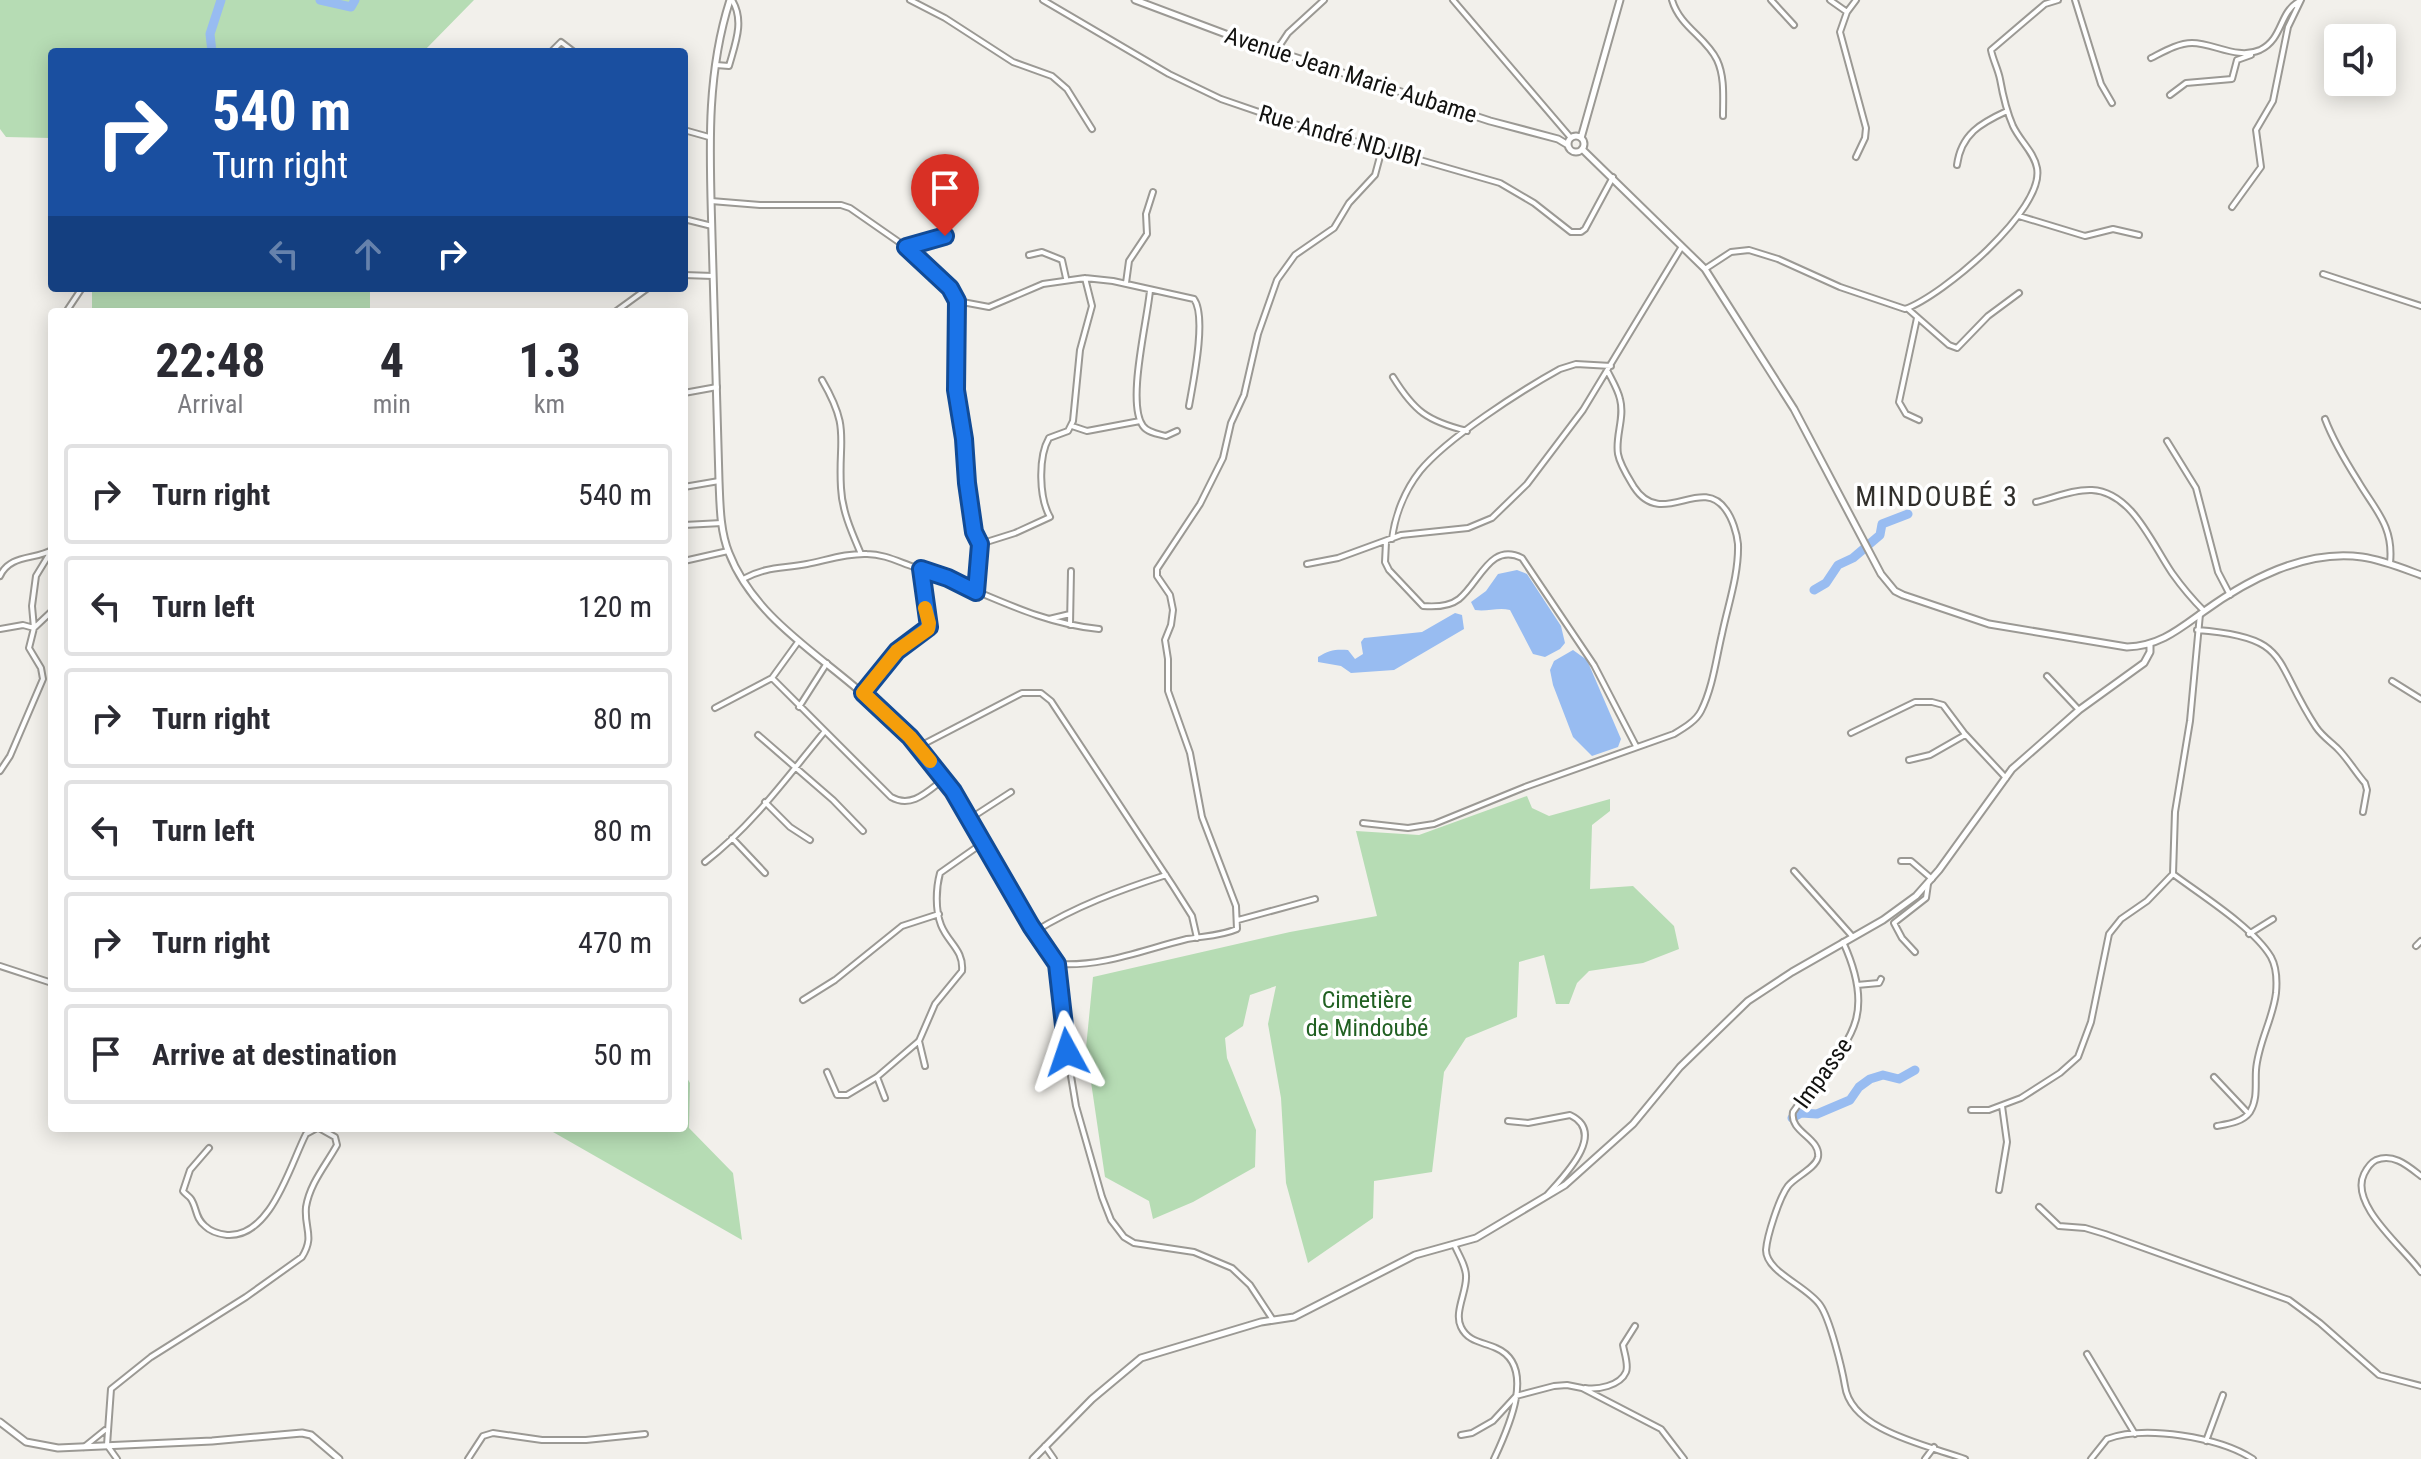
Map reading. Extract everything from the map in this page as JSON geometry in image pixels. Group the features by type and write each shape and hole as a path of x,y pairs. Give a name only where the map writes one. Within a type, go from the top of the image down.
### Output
{"street":[{"path":"731,0 721,27 714,65 709,137 719,481 728,551 762,607 863,693 918,747 944,779 971,818 1034,932 1057,964 1076,1106 1102,1197 1115,1227 1134,1243 1194,1252 1228,1265 1250,1285 1273,1320"},
{"path":"714,65 729,66 739,18 731,0"},
{"path":"910,0 945,18 1013,62 1052,76 1067,89 1092,129"},
{"name":"Rue André NDJIBI","path":"1043,0 1169,74 1221,99 1500,183 1576,233 1585,229 1613,177"},
{"name":"Avenue Jean Marie Aubame","path":"1135,0 1276,51 1490,121 1570,142 1573,152 1582,149"},
{"path":"1276,51 1288,33 1324,0"},
{"path":"1453,0 1570,142 1581,138"},
{"path":"1620,0 1581,138 1584,142 1582,149 1705,269 1794,409 1868,551 1895,591 1981,622 2117,647 2150,645 2164,640 2230,595 2280,570 2313,559 2352,556 2421,575"},
{"path":"1672,0 1675,12 1718,61 1722,78 1723,116"},
{"path":"1771,0 1794,25"},
{"path":"1830,0 1847,12"},
{"path":"1856,0 1841,26 1841,40 1867,131 1856,157"},
{"path":"1908,309 1954,279 2019,216 2036,189 2037,168 2007,111 1991,50 2043,2 2058,0"},
{"path":"2075,0 2101,84 2112,103"},
{"path":"2170,95 2186,83 2232,79 2237,60 2272,41 2289,11 2301,1"},
{"path":"2232,207 2261,167 2256,130 2273,101 2288,27 2301,1"},
{"path":"2151,58 2191,43 2232,52 2251,52"},
{"path":"1957,165 1959,151 1970,132 2007,111"},
{"path":"688,131 709,137"},
{"path":"1057,964 1083,966 1237,929 1236,906 1202,817 1190,753 1168,691 1165,640 1173,610 1170,595 1157,576 1157,569 1200,504 1223,458 1231,423 1244,398 1258,334 1277,280 1295,255 1334,228 1349,203 1375,175 1382,149"},
{"path":"1126,284 1129,261 1147,234 1146,214 1153,192"},
{"path":"906,247 947,234 944,198"},
{"path":"711,201 760,205 841,205 850,208 906,247 950,288 957,301 956,390 974,532 980,544 976,592"},
{"path":"2019,216 2085,236 2113,229 2139,235"},
{"path":"688,220 712,226"},
{"path":"1307,564 1338,558 1421,531 1468,528 1492,518 1527,484 1583,410 1681,248"},
{"path":"1705,269 1731,252 1749,250 1778,259 1840,287 1908,309 1957,348 1988,316 2019,293"},
{"path":"1029,255 1042,252 1062,260 1066,279"},
{"path":"2323,274 2421,306"},
{"path":"688,275 713,276"},
{"path":"980,544 1050,517 1044,507 1041,488 1046,441 1072,426 1080,350 1092,311 1092,299 1085,278"},
{"path":"957,301 989,307 1031,289 1066,279 1085,278 1194,299 1198,304 1197,349 1189,406"},
{"path":"1150,290 1138,374 1141,421 1148,430 1166,436 1177,431"},
{"path":"620,308 642,292"},
{"path":"1917,318 1899,402 1906,414 1919,420"},
{"path":"1609,369 1576,364 1560,369 1467,431 1418,474 1403,502 1384,551 1389,570 1423,606 1442,606 1458,600 1496,556 1514,554 1522,558 1594,665 1636,746"},
{"path":"1363,823 1408,828 1434,824 1674,734 1701,713 1716,664 1732,591 1738,545 1725,509 1718,502 1699,497 1655,504 1645,501 1639,494 1619,455 1620,399 1609,369"},
{"path":"1393,377 1420,413 1448,427 1467,431"},
{"path":"822,380 841,417 843,507 861,554"},
{"path":"688,392 717,387"},
{"path":"2325,419 2357,480 2378,508 2390,546 2390,564"},
{"path":"1072,426 1087,431 1141,421"},
{"path":"2167,441 2196,488 2218,572 2230,595"},
{"path":"688,486 719,481"},
{"path":"2036,502 2087,490 2116,499 2132,512 2202,612"},
{"path":"688,525 722,523"},
{"path":"688,560 728,551"},
{"path":"0,576 16,560 48,553"},
{"path":"743,579 768,568 861,554 877,555 948,578 1047,619 1070,626 1099,629"},
{"path":"44,675 29,650 34,628 33,590 36,576 48,557"},
{"path":"863,693 897,651 929,627 921,569"},
{"path":"1070,626 1071,571"},
{"path":"1971,1110 2002,1106 2039,1088 2078,1057 2091,1022 2109,934 2121,919 2147,901 2173,874 2175,812 2190,721 2197,630 2202,612"},
{"path":"1047,619 1070,614"},
{"path":"34,628 48,615"},
{"path":"0,629 23,625 34,628"},
{"path":"2197,630 2240,634 2269,648 2282,663 2316,728 2338,748 2365,783 2367,790 2363,812"},
{"path":"715,708 772,678 800,640"},
{"path":"1033,1459 1101,1390 1141,1358 1273,1320 1294,1317 1415,1255 1476,1238 1573,1179 1633,1124 1680,1067 1748,1001 1902,907 1930,882 2006,778 2025,757 2079,710 2144,663 2150,645"},
{"path":"799,707 827,663"},
{"path":"0,771 10,756 44,675 48,673"},
{"path":"2047,676 2079,710"},
{"path":"772,678 868,776 899,802 915,800 944,779"},
{"path":"2392,681 2421,699"},
{"path":"918,747 1022,693 1041,693 1051,701 1166,875 1192,916 1197,938"},
{"path":"1851,733 1907,705 1923,701 1943,705 1965,735 2006,778"},
{"path":"705,862 765,802 825,731"},
{"path":"758,735 796,766 863,831"},
{"path":"1909,760 1930,755 1965,735"},
{"path":"971,818 1011,792"},
{"path":"765,802 790,827 810,840"},
{"path":"732,838 765,873"},
{"path":"827,1072 837,1095 842,1096 877,1077 919,1041 935,1004 962,971 960,951 946,933 939,914 937,895 940,873 984,842"},
{"path":"1901,861 1911,861 1930,882"},
{"path":"1794,871 1852,936"},
{"path":"2173,874 2249,934 2270,956 2277,982 2274,1005 2259,1054 2255,1097 2249,1113 2243,1119 2217,1126"},
{"path":"1034,932 1068,912 1113,892 1166,875"},
{"path":"1915,952 1894,923 1926,898 1930,882"},
{"path":"1238,920 1315,899"},
{"path":"803,1000 835,980 902,926 939,914"},
{"path":"2249,934 2273,919"},
{"path":"2416,946 2421,941"},
{"name":"Impasse","path":"1843,942 1855,971 1857,1014 1846,1045 1793,1112 1794,1123 1817,1147 1819,1155 1817,1161 1793,1180 1783,1195 1768,1241 1767,1258 1772,1267 1820,1304 1842,1363 1846,1392 1865,1418 1879,1428 1965,1459"},
{"path":"0,966 48,982"},
{"path":"1857,985 1879,983 1881,979"},
{"path":"919,1041 925,1066"},
{"path":"877,1077 885,1098"},
{"path":"2214,1077 2249,1113"},
{"path":"1999,1190 2007,1142 2002,1106"},
{"path":"1508,1121 1528,1123 1570,1115 1580,1122 1584,1132 1582,1152 1547,1196"},
{"path":"209,1148 190,1170 183,1191 193,1201 194,1211 203,1225 211,1232 244,1234 253,1229 269,1210 306,1134 310,1132"},
{"path":"117,1459 107,1445 109,1400 114,1387 151,1357 246,1297 302,1257 310,1241 306,1218 309,1197 327,1158 337,1145 335,1137 326,1132"},
{"path":"2421,1176 2399,1160 2385,1158 2370,1164 2361,1180 2360,1190 2369,1209 2421,1272"},
{"path":"2039,1207 2059,1226 2085,1228 2105,1234 2289,1300 2379,1375 2421,1386"},
{"path":"1454,1244 1467,1274 1459,1311 1460,1325 1470,1338 1495,1347 1512,1362 1518,1380 1516,1396 1494,1459"},
{"path":"1461,1435 1472,1433 1493,1421 1516,1396 1554,1386 1604,1388 1624,1374 1627,1368 1623,1345 1635,1326"},
{"path":"2087,1354 2135,1434"},
{"path":"1582,1388 1661,1429 1684,1459"},
{"path":"2206,1441 2223,1395"},
{"path":"0,1422 31,1444 58,1448 302,1433 311,1435 339,1459"},
{"path":"83,1447 107,1428"},
{"path":"468,1459 483,1436 493,1433 542,1440 586,1440 645,1434"},
{"path":"2091,1459 2107,1439 2135,1434 2206,1441 2234,1448 2253,1459"},
{"path":"1045,1446 1054,1459"},
{"path":"1925,1459 1934,1447"}],"green space":[{"path":"0,0 474,0 427,48 48,48 48,138 6,137 0,129"},
{"path":"92,292 370,292 370,308 92,308"},
{"name":"Cimetière de Mindoubé","path":"1527,796 1532,808 1549,816 1610,799 1610,811 1592,825 1590,889 1633,886 1674,926 1679,949 1643,963 1589,971 1577,983 1569,1004 1556,1004 1544,955 1519,962 1517,1017 1466,1038 1444,1072 1432,1172 1374,1181 1373,1218 1308,1263 1286,1183 1281,1098 1268,1024 1276,986 1250,995 1243,1026 1225,1038 1227,1058 1256,1130 1255,1167 1193,1202 1153,1219 1149,1201 1105,1177 1086,1048 1093,977 1290,932 1377,916 1356,831 1419,835"},
{"path":"688,1080 689,1128 733,1173 742,1240 553,1132 688,1132"}],"water":[{"path":"1517,570 1527,574 1561,626 1565,643 1545,657 1533,654 1510,610 1475,610 1471,602 1486,591 1498,574"},
{"path":"1455,613 1462,615 1464,629 1394,670 1351,673 1341,666 1318,662 1318,657 1336,650 1348,650 1355,659 1363,654 1361,642 1364,638 1422,632"},
{"path":"1573,650 1587,660 1621,739 1618,747 1592,756 1573,737 1550,670 1554,661"}],"waterway":[{"path":"212,48 210,34 221,0"},
{"path":"320,0 351,7 355,0"},
{"path":"1814,590 1826,583 1838,565 1853,558 1880,535 1882,524 1908,514"},
{"path":"1792,1118 1801,1113 1817,1114 1850,1100 1859,1087 1870,1079 1883,1075 1899,1079 1915,1070"}],"slow traffic":[{"path":"925,608 928,629 897,651 863,693 910,737 930,761"}],"district":[{"name":"MINDOUBÉ 3","path":"1937,496"}],"route":[{"path":"945,236 906,247 950,288 957,301 956,390 974,532 980,544 976,592 921,569 929,627 897,651 863,693 910,737 953,791 1031,926 1057,964 1067,1052"}]}
